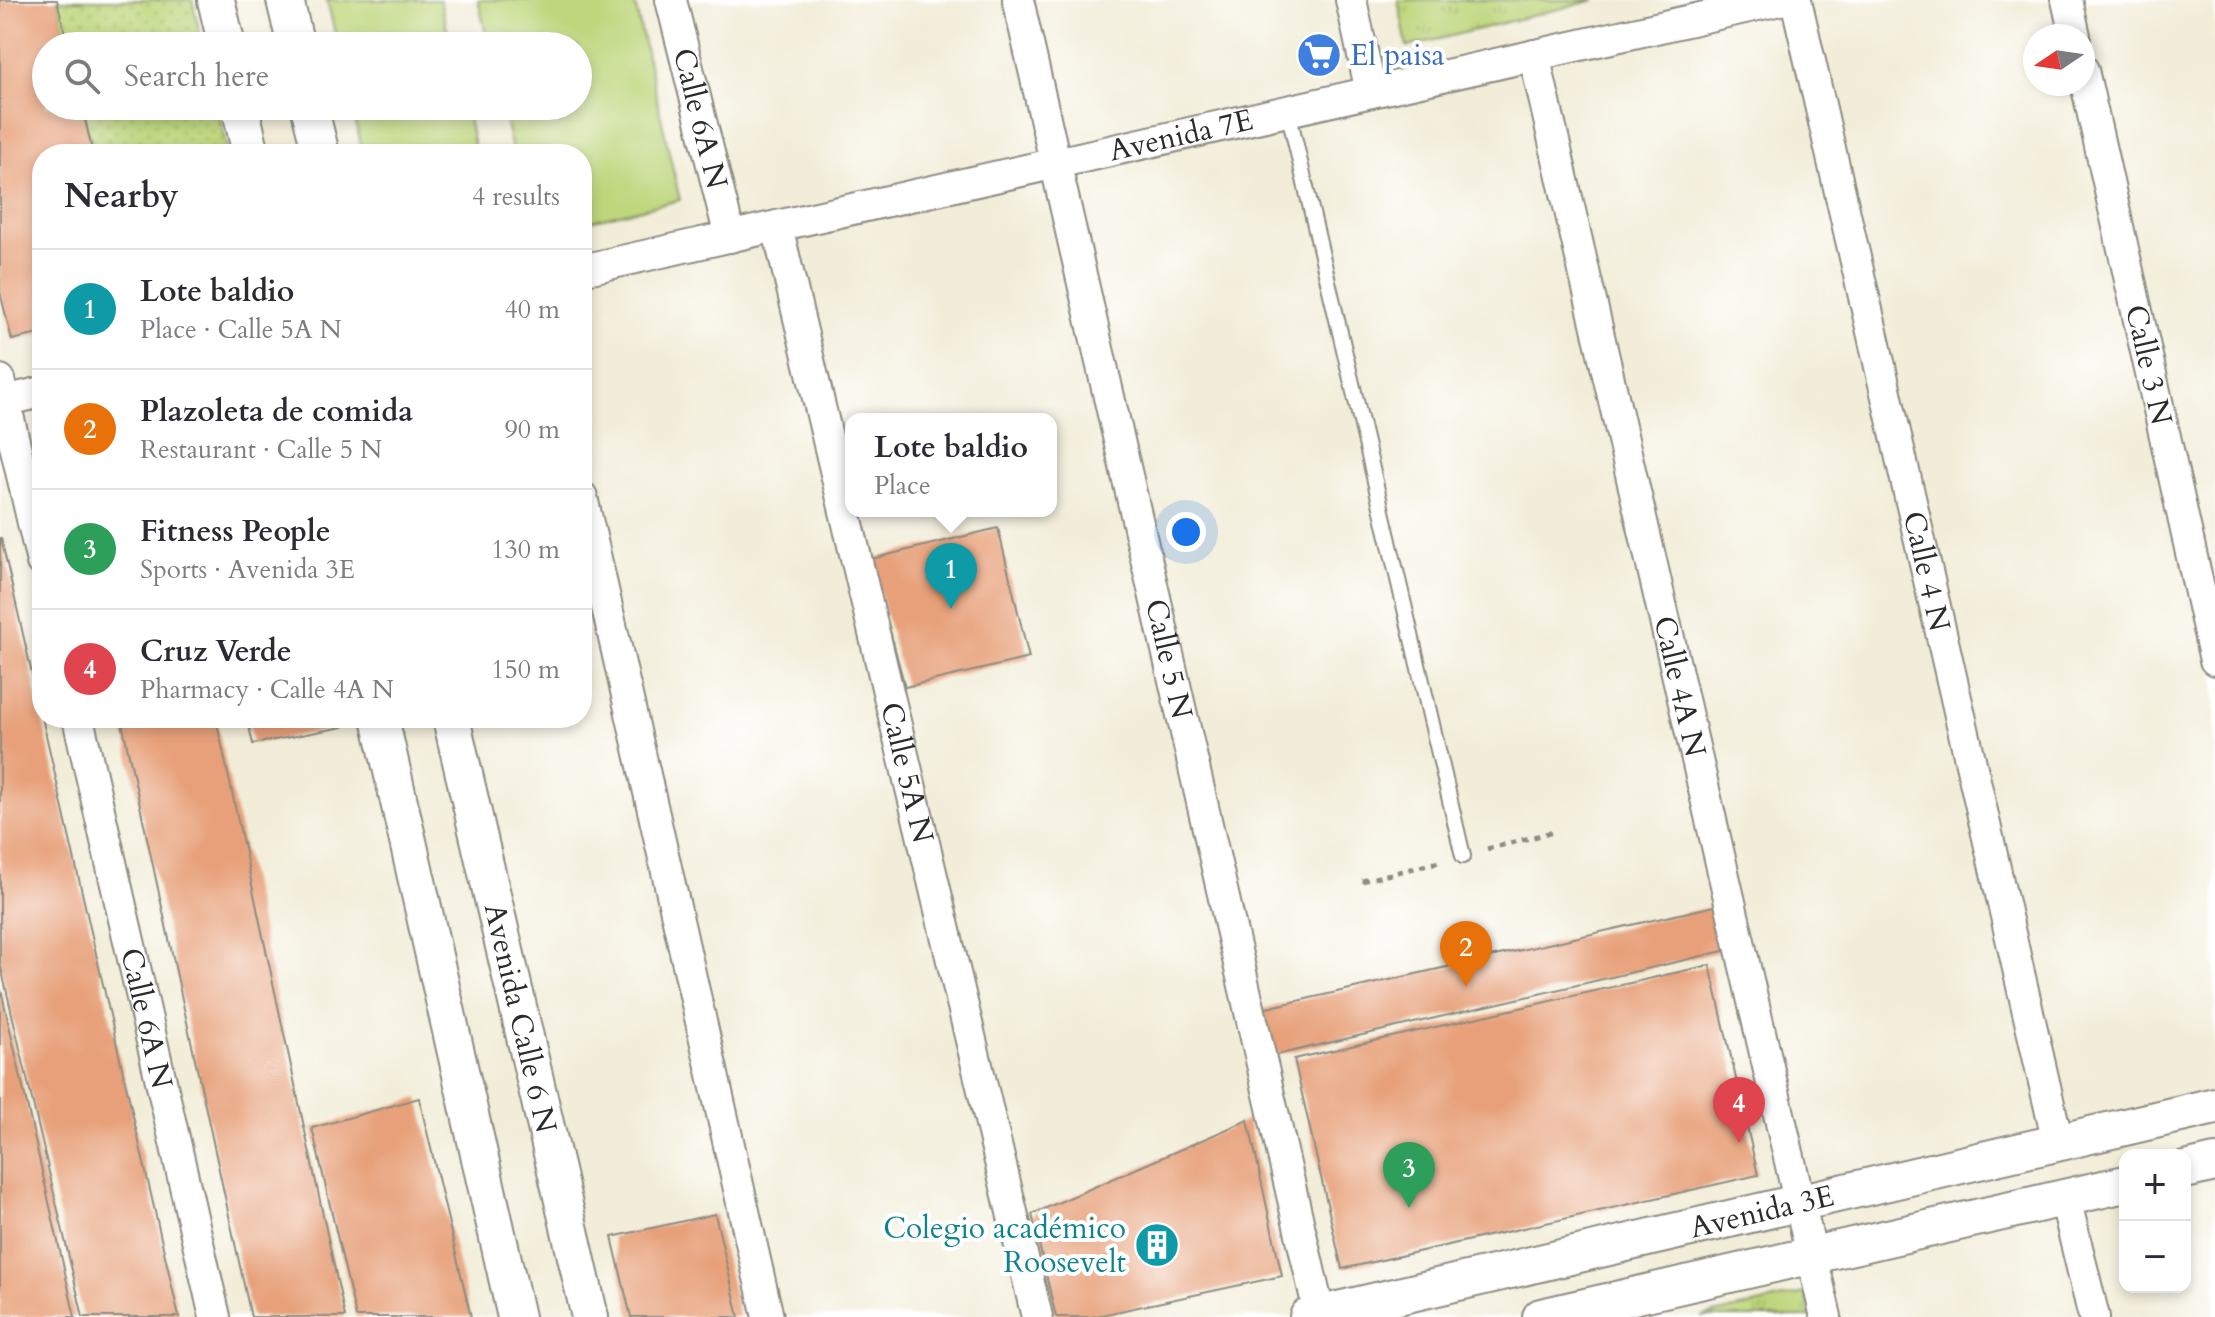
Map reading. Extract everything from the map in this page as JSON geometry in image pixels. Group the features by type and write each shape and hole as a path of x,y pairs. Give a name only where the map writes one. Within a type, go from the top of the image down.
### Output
{"street":[{"path":"216,0 224,32"},
{"path":"285,0 293,32"},
{"name":"Calle 6A N","path":"671,0 730,237"},
{"name":"Calle 5 N","path":"1018,0 1316,1316"},
{"path":"1351,0 1371,92"},
{"name":"Avenida 7E","path":"592,268 1780,0"},
{"name":"Calle 4 N","path":"1796,0 2058,1143"},
{"path":"2067,0 2072,24"},
{"name":"Calle 4A N","path":"1534,55 1826,1317"},
{"name":"Calle 3 N","path":"2089,96 2215,660"},
{"path":"243,120 249,144"},
{"path":"312,120 318,144"},
{"name":"Calle 5A N","path":"777,226 845,511"},
{"path":"32,392 2,394 32,520"},
{"name":"Calle 5A N","path":"846,517 1037,1317"},
{"path":"592,541 768,1317"},
{"name":"Calle 6A N","path":"80,728 215,1317"},
{"path":"382,728 516,1317"},
{"name":"Avenida Calle 6 N","path":"453,728 590,1317"},
{"name":"Avenida 3E","path":"1316,1316 2215,1106"},
{"path":"2191,1169 2215,1163"},
{"name":"Avenida 3E","path":"1541,1317 2119,1185"},
{"path":"2065,1198 2094,1317"}],"lane":[{"path":"1288,111 1463,856"}],"green space":[{"path":"57,0 192,0 200,32 65,32"},
{"path":"327,0 440,0 448,32 335,32"},
{"path":"478,0 634,0 680,200 592,221 592,144 511,144 505,120 592,120 592,32 486,32"},
{"path":"1398,0 1595,0 1407,47"},
{"path":"85,120 220,120 226,144 91,144"},
{"path":"355,120 468,120 474,144 361,144"},
{"path":"1805,1293 1811,1317 1701,1317"}],"building":[{"path":"0,0 57,0 65,32 32,32 32,120 85,120 91,144 32,144 32,335 12,340 0,292"},
{"path":"998,528 1029,658 905,687 871,559"},
{"path":"1,538 32,674 32,728 44,728 179,1317 83,1317 0,963"},
{"path":"123,728 218,728 345,1317 251,1317"},
{"path":"249,728 338,728 253,744"},
{"path":"1719,905 1732,949 1272,1056 1262,1009"},
{"path":"1710,965 1758,1175 1342,1269 1294,1059"},
{"path":"1,990 75,1317 0,1317"},
{"path":"419,1098 471,1317 356,1317 312,1128"},
{"name":"Colegio académico Roosevelt","path":"1248,1120 1282,1276 1092,1317 1056,1317 1032,1214"},
{"path":"715,1214 739,1317 631,1317 612,1237"}],"place":[{"name":"El paisa","path":"1319,55"},
{"name":"Lote baldio","path":"951,609"},
{"name":"Plazoleta de comida","path":"1466,987"},
{"name":"Cruz Verde","path":"1739,1143"},
{"name":"Fitness People","path":"1409,1208"},
{"name":"Colegio académico Roosevelt","path":"1157,1245"}]}
